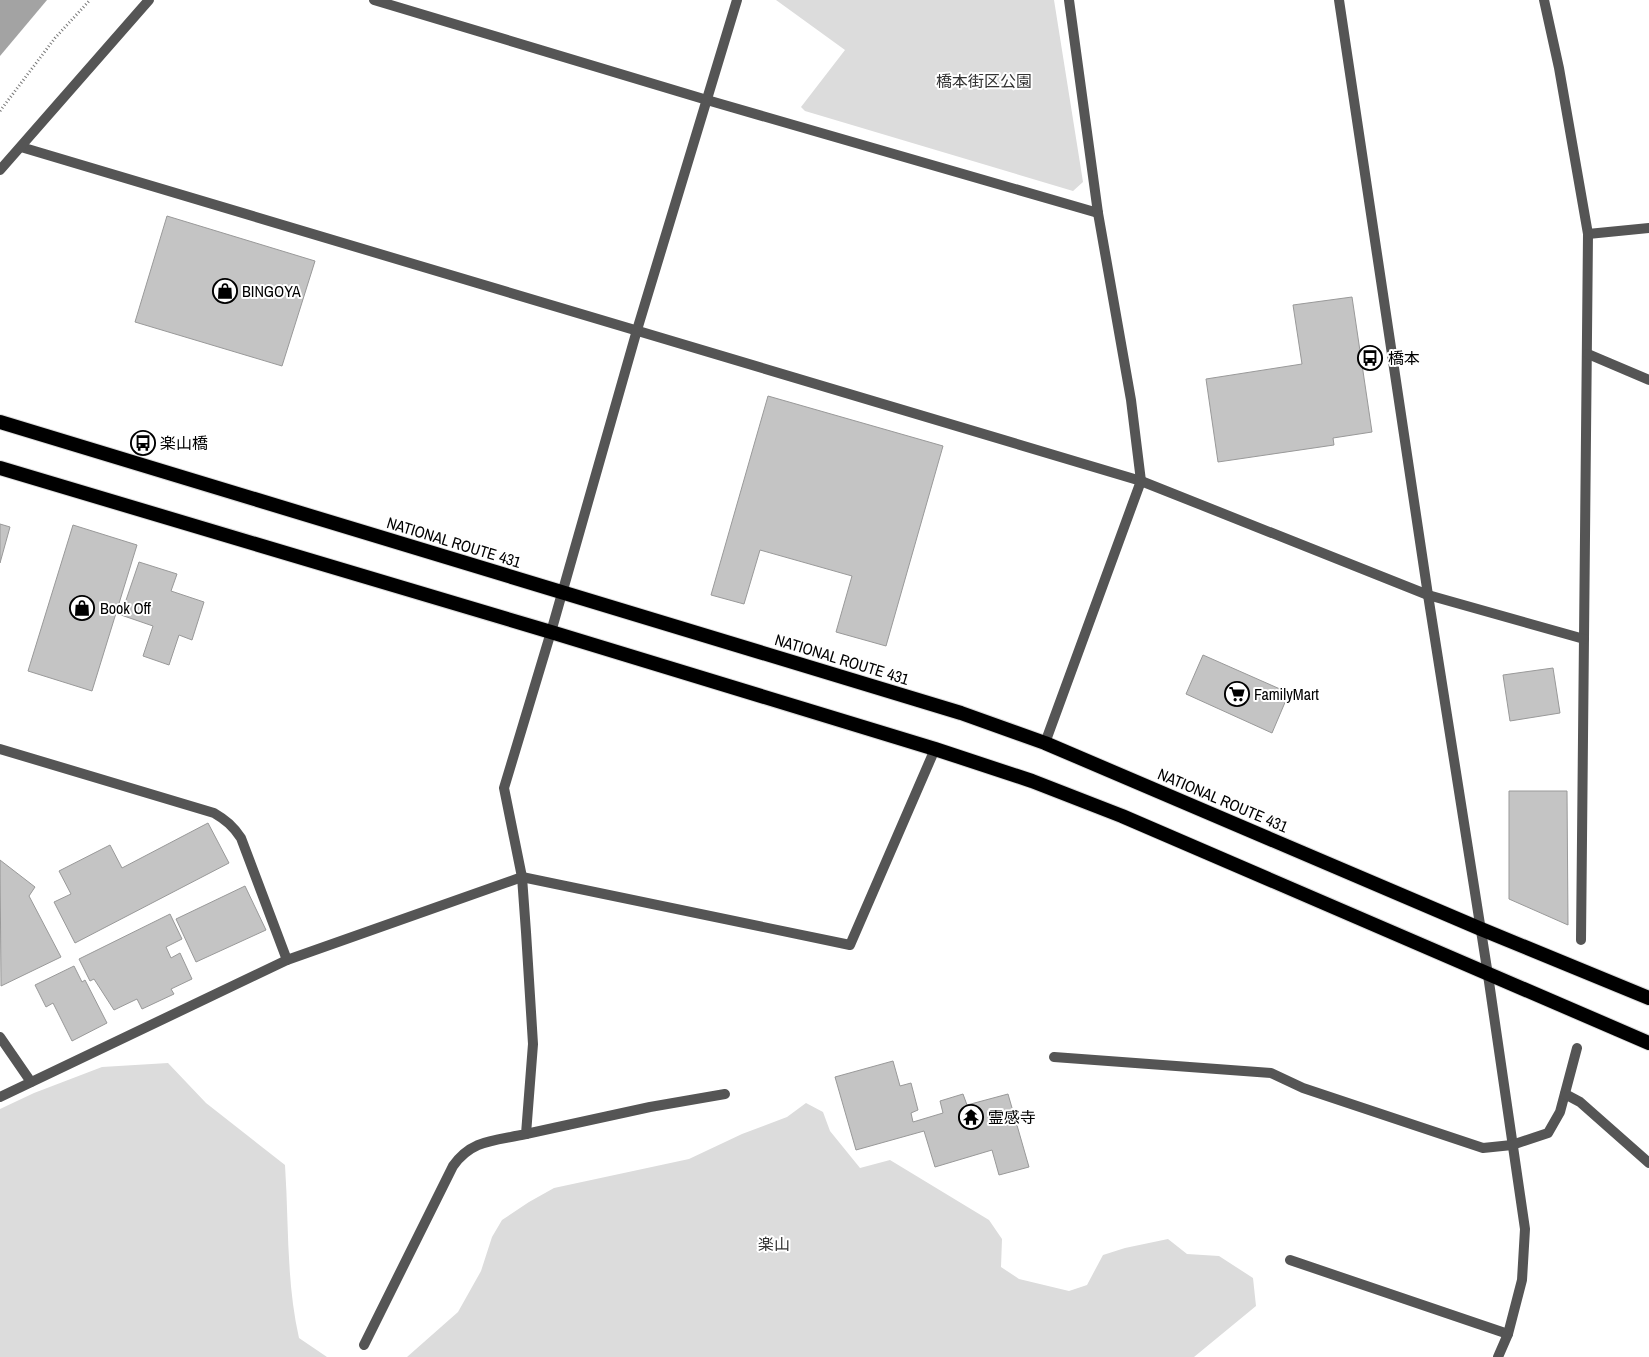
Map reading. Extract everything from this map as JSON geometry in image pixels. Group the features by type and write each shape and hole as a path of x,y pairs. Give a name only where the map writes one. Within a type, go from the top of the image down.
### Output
{"highway":[{"name":"NATIONAL ROUTE 431","path":"0,422 961,714 1046,743 1481,929 1649,998"},
{"path":"0,468 551,632 935,749 1032,781 1122,816 1649,1043"}],"street":[{"path":"0,170 149,0"},
{"path":"374,0 707,100 1098,213"},
{"path":"526,1134 533,1044 522,877 504,788 551,632 636,330 737,0"},
{"path":"1046,743 1141,481 1130,400 1098,213 1070,0"},
{"path":"1339,0 1525,1229 1522,1280 1508,1334 1498,1357"},
{"path":"1544,0 1559,68 1588,234 1582,940"},
{"path":"21,147 1141,481 1428,595 1584,639"},
{"path":"1588,234 1649,228"},
{"path":"1588,354 1649,380"},
{"path":"0,748 214,813 226,820 241,838 287,960"},
{"path":"0,1097 287,960 522,877 850,945 935,749"},
{"path":"0,1037 31,1082"},
{"path":"1054,1056 1270,1073 1303,1088 1483,1148 1512,1145 1548,1133 1554,1125 1565,1094 1577,1048"},
{"path":"364,1345 453,1166 462,1153 474,1145 650,1107 725,1094"},
{"path":"1565,1094 1580,1102 1649,1163"},
{"path":"1290,1260 1508,1334"}],"path":[{"path":"0,111 55,38 90,0"}],"green space":[{"name":"橋本街区公園","path":"776,0 1054,0 1083,182 1073,191 805,111 801,107 845,50"},
{"path":"168,1063 206,1103 285,1165 290,1273 299,1338 327,1357 0,1357 0,1109 34,1093 102,1067"},
{"name":"楽山","path":"806,1103 823,1112 830,1131 860,1168 890,1160 989,1220 1002,1239 1001,1267 1019,1279 1069,1291 1087,1285 1103,1255 1125,1248 1168,1239 1187,1254 1219,1256 1253,1278 1256,1306 1194,1357 407,1357 458,1312 481,1271 492,1237 502,1220 529,1202 554,1188 689,1159 742,1134 787,1117"}],"shaded area":[{"path":"0,0 47,0 0,56"}],"building":[{"name":"BINGOYA","path":"167,216 315,261 282,366 135,322"},
{"path":"1352,297 1372,432 1333,438 1334,445 1218,462 1206,379 1302,364 1293,305"},
{"path":"768,396 943,446 886,646 836,632 852,576 760,550 744,604 711,595"},
{"path":"0,524 10,527 0,563"},
{"name":"Book Off","path":"73,525 137,545 92,691 28,671"},
{"path":"139,562 177,574 171,591 204,602 192,640 179,635 169,665 143,656 153,626 121,615"},
{"name":"FamilyMart","path":"1203,655 1289,693 1272,733 1186,694"},
{"path":"1553,668 1560,713 1510,721 1503,675"},
{"path":"1509,791 1567,791 1568,925 1509,899"},
{"path":"208,823 229,863 75,943 54,902 71,894 59,871 110,845 122,868"},
{"path":"0,860 35,887 29,896 61,957 1,986"},
{"path":"245,886 266,930 196,962 176,919"},
{"path":"170,914 182,939 166,947 171,958 180,953 192,979 171,989 174,994 142,1009 137,999 114,1010 94,979 90,981 79,959"},
{"path":"74,966 82,982 85,980 107,1023 72,1041 53,1003 46,1007 35,985"},
{"name":"霊感寺","path":"893,1061 900,1086 911,1083 918,1110 911,1113 913,1122 943,1113 940,1101 963,1094 967,1105 1008,1094 1029,1167 999,1175 992,1150 935,1167 924,1131 856,1150 835,1077"}],"place":[{"name":"BINGOYA","path":"225,291"},
{"name":"橋本","path":"1370,358"},
{"name":"楽山橋","path":"143,443"},
{"name":"Book Off","path":"82,608"},
{"name":"FamilyMart","path":"1237,694"},
{"name":"霊感寺","path":"971,1117"}]}
